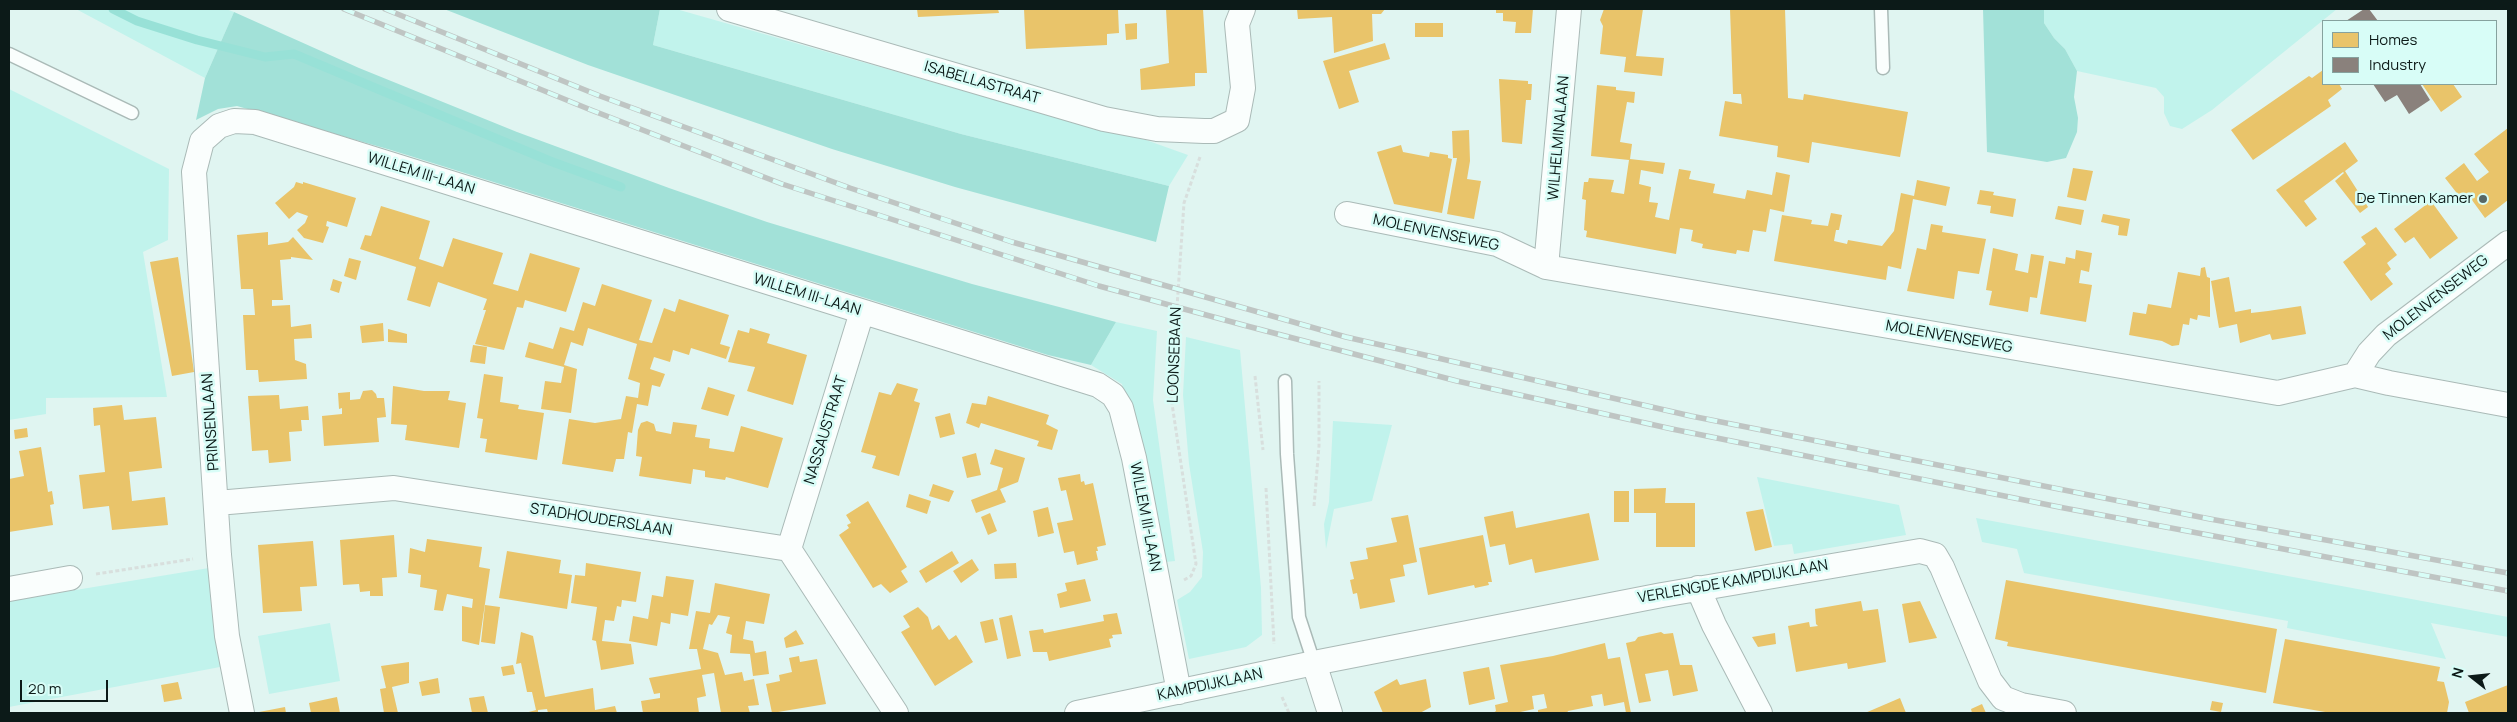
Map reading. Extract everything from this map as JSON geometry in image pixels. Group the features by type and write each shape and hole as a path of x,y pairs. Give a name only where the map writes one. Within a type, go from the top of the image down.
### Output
{"street":[{"name":"ISABELLASTRAAT","path":"728,9 1104,119 1156,129 1204,131 1214,131 1236,120 1243,88 1238,24 1242,9"},
{"name":"WILHELMINALAAN","path":"1546,267 1569,9"},
{"name":"WILLEM III-LAAN","path":"210,134 218,126 234,121 255,122 1098,385 1113,395 1121,408 1132,450 1179,692"},
{"name":"PRINSENLAAN","path":"210,134 202,141 194,172 219,555 228,636 242,713"},
{"name":"MOLENVENSEWEG","path":"1347,214 1497,244 1546,267 2278,393 2355,375 2369,353 2386,335 2508,242"},
{"name":"NASSAUSTRAAT","path":"789,549 862,312"},
{"path":"2355,375 2389,384 2508,405"},
{"name":"STADHOUDERSLAAN","path":"217,503 394,488 789,549"},
{"path":"789,549 896,713"},
{"name":"VERLENGDE KAMPDIJKLAAN","path":"1314,663 1698,588 1920,551 1935,555 1942,566 1990,681 2003,698 2021,705 2064,713"},
{"path":"9,589 70,578"},
{"path":"1698,588 1714,625 1760,713"},
{"path":"1314,663 1329,713"},
{"name":"KAMPDIJKLAAN","path":"1077,713 1314,663"}],"lane":[{"path":"1881,9 1883,68"},
{"path":"9,54 132,113"},
{"path":"1285,381 1287,454 1299,617 1314,663"}],"path":[{"name":"LOONSEBAAN","path":"1159,586 1186,579 1191,576 1196,564 1170,397 1184,203 1201,155 1204,131"},
{"path":"1255,376 1264,456"},
{"path":"1314,513 1319,381"},
{"path":"1266,486 1276,671"},
{"path":"70,578 219,555"}],"shaded area":[{"path":"76,9 226,9 234,12 205,78"},
{"path":"444,9 660,9 653,45 961,134 1169,186 1156,242 955,187 832,149 588,65"},
{"path":"660,9 676,9 1101,130 1146,140 1188,155 1169,186 961,134 653,45"},
{"path":"1983,9 2044,9 2044,23 2054,38 2065,49 2077,71 2074,97 2078,118 2077,132 2066,158 2047,162 1987,152"},
{"path":"2044,9 2337,9 2212,110 2182,129 2170,126 2164,113 2164,97 2156,88 2077,71 2065,49 2054,38 2044,23"},
{"path":"234,12 359,68 517,132 669,188 767,222 972,284 1116,322 1091,365 1048,355 391,150 237,106 218,109 196,120 205,78"},
{"path":"9,89 169,169 168,240 143,252 167,397 46,398 46,414 9,420"},
{"path":"1116,322 1157,331 1153,400 1175,561 1166,562 1122,384 1091,365"},
{"path":"1186,337 1240,350 1261,588 1262,635 1246,647 1189,659 1177,600 1190,592 1202,577 1203,552 1189,464 1183,395"},
{"path":"1333,421 1392,425 1372,501 1334,509 1326,549 1324,524 1329,502"},
{"path":"1757,477 1899,505 1906,535 1794,554 1792,544 1774,546"},
{"path":"1976,518 2508,617 2508,637 2431,623 2446,659 2287,628 2288,621 2024,573 2017,549 1982,542"},
{"path":"209,568 220,667 9,707 9,601"},
{"path":"330,623 340,681 269,694 258,636"}],"building: Homes":[{"path":"917,9 998,9 999,13 918,17"},
{"path":"1024,9 1118,9 1119,33 1107,34 1107,45 1026,49"},
{"path":"1166,9 1203,9 1207,73 1195,73 1195,86 1141,90 1140,69 1169,63"},
{"path":"1297,9 1385,9 1381,14 1372,14 1373,41 1334,53 1332,17 1298,19"},
{"path":"1496,9 1533,9 1531,33 1515,33 1516,22 1503,21 1503,13 1496,13"},
{"path":"1604,9 1643,9 1636,56 1664,58 1662,76 1624,72 1626,57 1600,54 1603,26 1600,20"},
{"path":"1730,9 1785,9 1788,98 1803,100 1804,94 1908,112 1900,157 1812,142 1809,163 1777,157 1778,146 1719,136 1725,101 1742,104 1741,94 1733,94"},
{"path":"1137,23 1137,39 1126,40 1125,24"},
{"path":"1415,23 1443,23 1443,37 1415,37"},
{"path":"1385,43 1390,59 1349,71 1359,102 1339,109 1323,61"},
{"path":"2322,71 2322,85 2340,85 2342,89 2328,100 2331,106 2253,160 2231,130 2309,76 2312,78"},
{"path":"1499,79 1528,81 1528,84 1532,84 1531,100 1526,100 1522,144 1502,142"},
{"path":"1597,85 1635,92 1634,103 1627,102 1620,142 1632,144 1630,159 1665,163 1663,174 1641,170 1639,184 1651,187 1649,202 1658,203 1655,217 1669,220 1679,169 1691,171 1689,179 1715,184 1713,193 1745,199 1747,190 1772,195 1776,172 1790,175 1784,212 1770,209 1766,232 1753,230 1749,252 1737,250 1736,254 1702,248 1703,244 1691,241 1693,230 1680,228 1676,254 1586,237 1587,231 1584,230 1586,200 1582,199 1584,182 1588,182 1589,178 1614,180 1611,192 1624,194 1629,160 1591,156"},
{"path":"2423,85 2454,85 2462,97 2441,112"},
{"path":"2508,128 2508,200 2485,218 2469,196 2463,201 2445,178 2464,163 2477,181 2489,172 2474,154"},
{"path":"1469,130 1470,161 1467,179 1481,181 1474,219 1447,214 1457,158 1453,158 1452,131"},
{"path":"2345,142 2358,161 2345,171 2368,207 2360,213 2335,181 2343,172 2304,201 2317,219 2306,227 2276,190"},
{"path":"1401,145 1403,152 1429,157 1430,152 1448,155 1448,158 1452,159 1442,213 1394,204 1377,152"},
{"path":"2073,168 2093,171 2086,201 2067,197"},
{"path":"1917,180 1950,187 1946,206 1913,199 1901,269 1888,266 1886,280 1774,261 1782,215 1812,220 1811,224 1828,226 1831,213 1842,215 1839,230 1836,230 1834,241 1847,244 1848,240 1882,246 1894,231 1901,193 1914,196"},
{"path":"296,182 303,184 303,182 356,198 347,227 327,221 326,226 329,227 323,243 304,238 297,230 305,223 308,216 297,212 289,219 275,203 294,187"},
{"path":"1980,190 1994,192 1993,195 2016,199 2013,217 1990,213 1991,206 1977,204"},
{"path":"2431,201 2458,238 2430,259 2414,237 2405,243 2394,229"},
{"path":"381,206 430,221 419,259 443,267 453,238 503,253 493,284 518,291 530,253 580,268 566,312 525,300 523,308 517,307 504,350 475,344 486,310 483,310 487,299 438,282 430,307 407,300 416,267 360,249 365,235 371,236"},
{"path":"2058,206 2084,210 2081,225 2055,219"},
{"path":"2103,214 2130,219 2127,236 2118,235 2119,226 2101,222"},
{"path":"1931,224 1943,226 1942,232 1986,239 1979,274 1958,271 1954,299 1907,291 1917,248 1926,250"},
{"path":"2376,227 2397,255 2387,263 2391,269 2385,274 2393,284 2371,301 2343,262 2366,244 2361,237"},
{"path":"268,232 268,245 288,242 293,237 313,260 291,257 291,259 280,260 283,300 272,300 272,306 290,305 291,327 311,324 312,338 294,339 295,360 306,364 307,379 259,382 258,370 246,370 243,315 255,315 253,289 241,289 237,235"},
{"path":"1993,248 2018,254 2015,270 2028,273 2031,254 2044,256 2037,298 2030,297 2028,312 1989,305 1992,291 1986,290"},
{"path":"2076,250 2092,253 2089,272 2081,270 2079,283 2092,285 2086,322 2040,314 2049,261 2065,264 2066,257 2075,259"},
{"path":"178,257 194,372 172,376 150,262"},
{"path":"349,258 361,261 356,280 344,276"},
{"path":"2205,267 2207,277 2210,278 2210,317 2198,315 2197,320 2190,318 2189,325 2183,324 2179,345 2172,346 2162,341 2129,335 2133,312 2146,314 2148,304 2171,308 2178,272 2200,276 2201,268"},
{"path":"2229,277 2235,312 2251,309 2251,313 2301,306 2306,334 2272,340 2270,334 2240,343 2237,324 2219,328 2211,281"},
{"path":"333,279 342,282 339,293 330,290"},
{"path":"602,284 652,300 639,340 652,343 664,308 675,312 679,299 729,315 720,344 730,347 726,359 691,348 689,355 673,350 670,362 654,357 650,369 665,374 660,387 652,385 648,406 637,404 632,433 628,432 624,459 616,459 613,472 562,464 569,419 595,423 621,419 626,396 638,398 640,383 628,379 637,344 588,328 583,346 571,342 564,365 577,369 571,413 541,409 545,381 561,383 564,367 525,357 529,342 553,349 560,327 574,331 583,302 595,306"},
{"path":"383,323 384,341 362,343 360,326"},
{"path":"750,328 770,334 767,343 807,355 793,405 747,391 755,367 728,362 738,330 749,333"},
{"path":"388,329 407,334 407,343 388,342"},
{"path":"473,345 487,347 485,364 470,362"},
{"path":"484,374 503,377 500,402 519,405 518,409 544,413 537,460 485,452 487,439 480,438 483,419 477,418"},
{"path":"897,383 918,389 914,401 920,403 899,476 872,468 876,456 861,452 879,392 891,395"},
{"path":"393,386 424,391 450,391 448,400 466,403 459,448 405,440 407,425 391,424"},
{"path":"708,387 735,395 728,416 701,409"},
{"path":"372,390 377,398 384,398 386,417 377,418 379,442 324,446 322,416 342,414 342,408 339,409 338,393 350,392 350,400 360,399 363,391"},
{"path":"279,395 280,409 308,406 309,420 301,420 302,431 289,432 291,461 269,463 268,450 252,451 248,396"},
{"path":"988,396 1049,415 1046,424 1058,430 1052,450 1037,446 1039,441 981,423 979,428 966,423 972,403 986,405"},
{"path":"122,405 124,420 156,417 162,468 129,472 132,501 165,497 168,525 112,530 109,506 83,509 79,475 105,472 100,425 94,426 93,408"},
{"path":"950,413 955,434 940,438 935,417"},
{"path":"647,421 654,424 656,431 671,434 673,422 697,425 695,437 710,439 709,448 734,452 741,426 783,438 768,488 726,477 725,480 705,477 705,471 693,469 691,484 639,476 642,457 636,456 638,430 641,423"},
{"path":"27,428 28,437 15,439 14,430"},
{"path":"41,447 48,492 52,491 54,504 50,505 53,525 9,532 9,479 24,476 19,451"},
{"path":"995,449 1025,458 1018,482 1000,489 1006,502 976,513 971,500 997,490 1003,468 990,464"},
{"path":"976,453 981,475 967,478 962,457"},
{"path":"1080,474 1081,482 1084,481 1085,485 1093,483 1106,545 1097,547 1098,560 1077,565 1074,551 1064,553 1057,523 1073,520 1066,490 1061,491 1058,478"},
{"path":"933,484 954,491 949,502 929,496"},
{"path":"1666,488 1665,503 1695,503 1695,547 1656,547 1656,513 1634,513 1634,489"},
{"path":"1614,491 1629,491 1629,522 1614,522"},
{"path":"909,494 931,501 927,514 906,507"},
{"path":"868,501 907,567 901,571 908,582 890,593 881,584 873,588 839,535 849,528 847,525 851,523 846,515"},
{"path":"1048,507 1054,533 1038,537 1033,511"},
{"path":"1763,509 1772,547 1755,551 1746,512"},
{"path":"1513,511 1516,528 1589,513 1599,560 1535,573 1532,559 1509,565 1505,544 1490,547 1484,517"},
{"path":"990,513 997,531 988,535 981,517"},
{"path":"1408,515 1417,562 1403,565 1405,576 1390,579 1395,602 1360,609 1357,593 1353,594 1350,580 1354,579 1350,562 1368,559 1366,548 1397,542 1391,518"},
{"path":"394,535 397,577 382,578 383,596 370,596 370,591 360,592 359,584 343,585 340,540"},
{"path":"1483,535 1492,582 1488,582 1489,585 1475,588 1474,585 1428,595 1419,548"},
{"path":"427,539 482,547 479,567 490,569 479,645 462,641 462,606 472,608 473,599 447,594 443,611 434,610 437,590 420,587 421,575 408,573 410,548 425,552"},
{"path":"313,541 317,586 300,587 302,611 263,613 258,545"},
{"path":"507,551 561,560 559,573 572,575 567,609 499,598"},
{"path":"952,551 959,563 926,583 919,571"},
{"path":"972,559 979,570 961,583 953,571"},
{"path":"586,563 641,572 636,602 622,600 621,607 617,606 614,621 605,620 602,641 631,644 634,664 601,670 596,641 592,640 597,607 571,603 575,575 585,576"},
{"path":"1016,563 1017,578 995,579 994,564"},
{"path":"666,576 694,580 688,616 671,613 670,624 661,622 657,646 629,641 633,616 648,619 652,595 663,597"},
{"path":"1085,579 1091,601 1060,608 1057,594 1067,591 1065,583"},
{"path":"2006,580 2277,629 2266,693 2007,646 2008,642 1995,639"},
{"path":"715,583 770,594 764,624 746,621 743,639 753,641 755,653 766,651 769,674 753,676 750,654 730,653 732,635 726,633 730,617 718,615 712,625 709,624 703,649 718,653 725,675 742,672 744,681 754,679 759,705 748,706 750,713 721,713 714,673 702,675 706,696 697,698 699,713 643,713 641,701 660,698 660,693 654,694 649,678 701,669 697,649 689,649 696,611 710,613"},
{"path":"1861,601 1863,611 1878,609 1886,662 1848,669 1847,663 1796,672 1788,626 1809,622 1810,627 1818,626 1816,624 1815,609"},
{"path":"1920,601 1937,638 1909,643 1902,604"},
{"path":"485,605 500,607 495,644 481,642"},
{"path":"918,607 928,617 932,630 939,625 949,640 956,635 973,662 935,686 901,632 910,627 903,616"},
{"path":"1117,613 1122,634 1112,635 1113,638 1109,639 1111,647 1049,661 1047,652 1033,652 1029,631 1043,629 1044,633 1104,621 1103,615"},
{"path":"1012,615 1021,656 1007,659 999,618"},
{"path":"993,619 998,640 985,643 980,622"},
{"path":"796,630 804,644 786,648 784,638"},
{"path":"521,632 533,636 545,697 593,688 595,710 615,706 617,713 548,713 547,709 538,710 538,713 525,713 536,710 532,692 527,692 521,663 516,664"},
{"path":"1661,632 1664,634 1673,633 1680,665 1692,665 1698,691 1673,696 1668,670 1645,674 1651,701 1639,703 1626,643 1635,641 1638,637"},
{"path":"1775,633 1776,644 1758,647 1752,637"},
{"path":"2285,639 2440,667 2437,681 2444,682 2449,702 2447,713 2331,713 2273,703"},
{"path":"1605,643 1608,659 1620,657 1631,713 1626,713 1624,702 1604,706 1602,694 1591,696 1593,706 1568,711 1567,713 1538,713 1538,710 1547,708 1544,694 1532,696 1534,709 1516,713 1493,713 1496,711 1495,705 1508,702 1500,665 1553,656"},
{"path":"799,656 800,662 817,659 826,704 772,713 766,684 780,681 779,675 792,672 789,658"},
{"path":"409,662 409,683 392,687 398,713 384,713 380,689 386,688 381,666"},
{"path":"513,665 515,674 503,676 501,667"},
{"path":"1489,667 1495,699 1469,705 1463,672"},
{"path":"438,678 440,693 422,696 419,682"},
{"path":"1397,679 1400,685 1426,679 1431,707 1420,713 1383,713 1374,692"},
{"path":"178,682 182,699 164,702 161,685"},
{"path":"2508,685 2508,713 2469,713 2465,702"},
{"path":"484,696 488,713 472,713 469,698"},
{"path":"337,697 340,713 311,713 309,703"},
{"path":"1900,698 1906,713 1865,713"},
{"path":"2212,701 2223,703 2221,712 2210,710"},
{"path":"1982,704 1986,713 1972,713 1971,709"},
{"path":"285,707 286,713 259,713 259,712"}],"building: Industry":[{"path":"2364,9 2369,9 2377,20 2348,20"},
{"path":"2374,85 2421,85 2430,100 2409,114 2397,95 2385,102"}],"waterway":[{"path":"113,9 137,21 197,40 265,57 294,54 550,161 621,187"}],"railway":[{"path":"344,9 591,110 782,184 1099,286 1247,326 1457,381 1672,429 2064,508 2508,591"},
{"path":"385,9 600,96 850,188 1012,242 1346,337 1691,416 2210,519 2508,573"}],"place":[{"name":"De Tinnen Kamer","path":"2483,199"}]}
